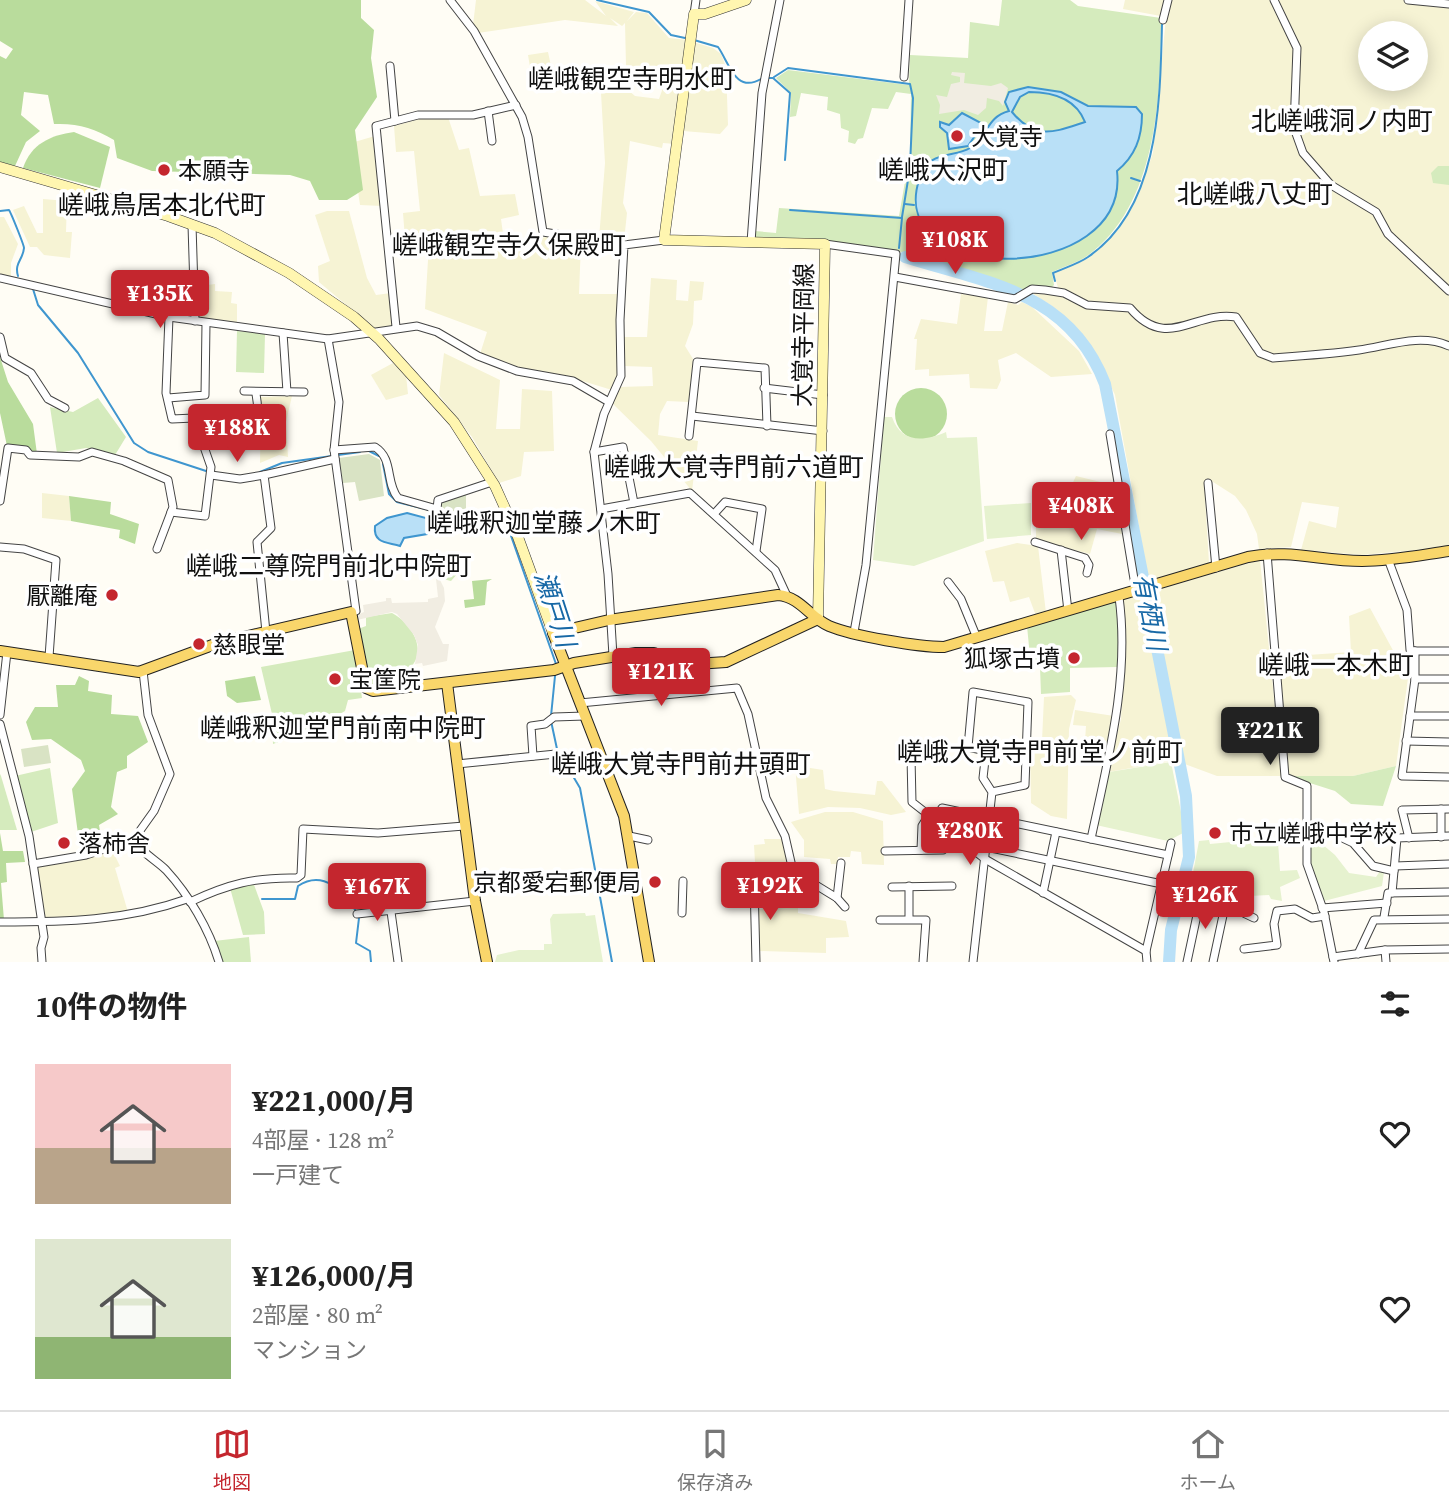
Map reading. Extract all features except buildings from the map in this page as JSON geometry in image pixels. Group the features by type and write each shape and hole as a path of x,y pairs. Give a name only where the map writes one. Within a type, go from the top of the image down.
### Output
{"main road":[{"path":"664,240 694,14 705,14 746,0"},
{"path":"0,167 192,225 252,251 289,273 371,332 454,422 492,482 519,537 553,633 560,668 580,703 629,836 649,962"},
{"name":"大覚寺平岡線","path":"664,240 825,244 818,619"},
{"path":"553,633 609,620 787,596 830,626 931,647 977,638 1267,553 1286,552 1335,561 1388,559 1449,551"},
{"path":"4,651 143,671 218,643 351,612 368,690 560,668 613,656 654,653 681,665 726,662 818,619"},
{"path":"447,683 464,826 487,962"}],"street":[{"path":"450,0 474,31 516,106 528,137 543,232 547,235 624,246 664,240"},
{"path":"694,14 696,0"},
{"path":"751,242 762,93 780,0"},
{"path":"904,77 909,0"},
{"path":"1163,20 1168,0"},
{"path":"1274,0 1297,48 1294,128 1303,153 1331,185 1376,212 1388,234 1449,291"},
{"path":"1408,0 1449,4"},
{"path":"390,66 395,121"},
{"path":"396,327 376,126 418,115 473,115 516,106"},
{"path":"488,111 492,141"},
{"path":"192,225 195,321"},
{"path":"825,244 896,254 866,565 854,632"},
{"path":"613,656 608,574 594,452 609,402 621,376 620,320 624,246"},
{"path":"895,277 958,291 1023,296 1032,289 1055,291 1087,305 1127,307 1150,326 1158,328 1236,317 1260,353 1272,358 1358,350 1397,342 1424,341 1449,346"},
{"path":"0,278 169,317 328,339 417,326 437,332 517,371 573,380 609,402"},
{"path":"169,317 167,398 172,419 194,418 211,472 205,516 171,512"},
{"path":"167,398 205,395 205,323"},
{"path":"283,333 287,392"},
{"path":"0,337 5,358 31,373 48,399 65,408"},
{"path":"328,339 339,402 334,455 356,610 351,612"},
{"path":"690,436 697,362 765,368 767,426"},
{"path":"764,388 823,395"},
{"path":"244,391 256,394 304,392"},
{"path":"202,440 226,430 251,433 256,428 256,394"},
{"path":"692,416 823,431"},
{"path":"1110,434 1142,589"},
{"path":"211,472 240,479 375,447 386,457 392,490 398,498 437,509 438,500 492,482"},
{"path":"594,452 623,447 634,503"},
{"path":"0,501 8,448 26,450 30,455 39,457 79,457 92,452 165,477 171,489 171,512 157,549"},
{"path":"264,475 271,528 257,542 265,632"},
{"path":"1208,483 1216,568"},
{"path":"601,509 690,493 775,570 787,596"},
{"path":"713,514 725,502 762,509 756,551"},
{"path":"1035,542 1085,558 1087,573"},
{"path":"0,547 24,549 55,560 49,657"},
{"path":"1062,550 1069,611"},
{"path":"1267,553 1285,777 1307,786 1307,864 1324,912 1334,960 1385,950 1449,949"},
{"path":"1388,559 1407,610 1410,650 1449,651"},
{"path":"948,582 961,599 977,638"},
{"path":"1091,839 1116,716 1123,629 1119,597"},
{"path":"0,715 4,651"},
{"path":"1415,651 1415,679 1402,776 1449,777"},
{"path":"33,864 86,855 134,839 154,811 170,774 148,715 143,671"},
{"path":"1415,679 1449,679"},
{"path":"580,703 737,688 748,714 766,798 785,836 793,871 837,898 845,906"},
{"path":"973,962 992,792 983,778 986,751 968,747 973,692 1028,702 1025,785 992,792"},
{"path":"533,756 531,726 551,719 585,716"},
{"path":"1410,716 1449,716"},
{"path":"0,724 33,864 44,937 41,948 42,962"},
{"path":"1406,741 1449,742"},
{"path":"457,764 556,754"},
{"path":"911,757 912,802 985,859 1146,951"},
{"path":"921,850 922,826 942,808 1168,855"},
{"path":"1392,893 1397,838 1409,838 1445,837 1445,809 1402,810 1409,838"},
{"path":"0,922 117,917 188,901 226,886 259,878 297,878 301,875 303,829 378,833 464,826"},
{"path":"1306,826 1320,827 1353,843 1373,866 1395,868 1449,864"},
{"path":"1043,894 1056,832"},
{"path":"629,836 648,840"},
{"path":"134,839 172,877 204,926 219,962"},
{"path":"1147,962 1146,951 1171,843"},
{"path":"986,847 1162,884"},
{"path":"885,850 943,850"},
{"path":"837,898 841,863"},
{"path":"756,962 754,883 782,879 793,871"},
{"path":"386,876 398,962"},
{"path":"682,913 683,881"},
{"path":"892,887 952,886"},
{"path":"909,887 909,919"},
{"path":"1384,917 1388,893 1449,892"},
{"path":"357,914 475,901"},
{"path":"1187,962 1200,901 1225,906 1254,918"},
{"path":"1249,946 1277,945 1274,924 1277,911 1295,909 1312,918 1324,912 1387,904"},
{"path":"1213,962 1225,906"},
{"path":"1359,954 1374,920 1384,917 1449,919"},
{"path":"880,920 926,920 923,962"},
{"path":"1385,950 1386,962"}],"shaded area":[{"path":"476,0 585,0 606,16 595,1 634,12 627,21 636,12 647,13 669,38 688,40 683,78 635,71 626,66 625,23 622,26 610,18 618,26 565,20 478,33 473,25"},
{"path":"1125,0 1403,0 1412,4 1449,7 1449,547 1362,555 1301,550 1309,521 1336,528 1339,507 1302,502 1291,547 1259,549 1257,534 1246,510 1235,496 1210,480 1206,485 1205,497 1209,563 1149,582 1115,395 1098,358 1082,336 1052,306 1032,293 1055,292 1058,288 1054,273 1089,258 1119,229 1139,193 1153,153 1166,17 1123,9"},
{"path":"693,42 713,48 721,54 726,67 728,125 720,134 683,131"},
{"path":"548,52 551,66 548,71 531,73 528,55"},
{"path":"952,72 965,73 964,83 991,86 1001,83 1008,88 1003,106 999,101 987,98 986,108 978,115 964,110 939,114 940,105 936,95 947,97 951,84 960,82 960,77 951,75"},
{"path":"666,79 681,83 675,144 663,143 662,148 630,141 623,203 627,213 624,241 599,239 605,163 601,93 628,90 635,96 659,99"},
{"path":"448,117 459,150 469,148 480,196 515,194 519,215 501,219 504,241 513,244 546,237 581,243 579,294 618,294 618,375 612,390 576,379 517,369 480,354 487,332 425,309 429,244 406,251 403,213 420,211 414,151 396,152 394,126 423,118"},
{"path":"375,136 382,206 360,205 351,143"},
{"path":"43,199 67,201 66,232 72,232 70,258 44,255 37,247 30,247 13,210 24,206 37,233 43,233"},
{"path":"327,211 349,211 367,278 376,295 391,293 394,326 376,330 319,282 318,266 330,261 315,215"},
{"path":"0,217 4,217 18,244 11,263 11,278 0,275"},
{"path":"651,278 677,280 676,300 688,301 690,281 704,282 702,300 694,301 693,324 685,346 693,359 689,402 667,401 660,414 658,435 698,441 692,491 651,441 612,403 619,387 653,386 652,367 624,366 624,337 647,337"},
{"path":"215,284 215,291 232,292 231,303 237,304 237,324 199,318 199,286"},
{"path":"961,294 988,297 984,331 1002,331 1008,302 1018,305 1022,302 1032,307 1079,351 1092,374 1051,377 1016,353 998,360 1001,380 997,389 970,388 969,374 929,376 929,369 915,370 917,339 914,339 921,319 957,324"},
{"path":"444,353 500,380 496,429 520,429 522,389 552,391 554,451 524,452 521,476 499,483 472,437 439,395"},
{"path":"393,363 406,375 408,394 386,400 371,375"},
{"path":"292,396 286,422 288,457 279,455 260,463 261,397"},
{"path":"1076,476 1113,485 1122,534 1097,529 1090,554 1036,540 1036,517 1058,514"},
{"path":"42,493 69,496 71,521 42,518"},
{"path":"1017,543 1038,546 1046,613 1036,616 1029,597 1010,602 1004,581 993,582 985,551"},
{"path":"1260,560 1282,776 1217,776 1182,763 1150,592"},
{"path":"439,578 444,588 445,601 435,627 443,644 449,644 447,661 423,666 422,663 415,664 418,645 414,635 397,614 392,612 357,620 357,615 364,612 363,605 386,601 386,598 391,598 392,603 428,602 428,599 438,597 436,579"},
{"path":"1143,594 1173,761 1108,772 1121,719 1125,628 1123,599"},
{"path":"1370,608 1408,678 1396,766 1353,776 1288,776 1279,657 1351,652 1349,616"},
{"path":"1071,695 1076,700 1069,729 1067,819 1051,816 1031,803 1030,742 1042,741 1044,697"},
{"path":"1075,710 1114,716 1109,744 1085,741 1086,726 1073,725"},
{"path":"798,766 823,770 825,789 834,791 875,795 877,781 882,781 906,812 891,815 860,808 828,807 799,814 796,777"},
{"path":"825,812 853,812 883,821 884,865 862,864 861,852 851,851 850,857 838,857 837,864 831,864 830,859 804,857 804,840 791,822"},
{"path":"764,839 784,839 790,867 769,879 756,880 754,845 765,844"},
{"path":"112,850 120,866 115,868 128,912 45,919 36,867"},
{"path":"782,893 783,901 798,907 798,913 846,921 849,937 826,938 826,953 759,951 758,909 777,910 777,894"}],"green space":[{"path":"0,0 361,0 361,18 374,30 371,58 377,97 355,130 363,190 347,200 319,200 310,181 290,175 152,171 117,158 114,140 100,132 78,125 54,124 48,95 24,92 21,115 40,131 26,142 15,166 0,162 0,56 6,59 13,49 0,41"},
{"name":"大覚寺","path":"1002,0 1070,0 1078,6 1161,18 1159,81 1150,148 1141,180 1128,209 1110,235 1087,256 1052,272 1052,287 1030,287 1024,291 898,251 827,241 756,238 755,231 776,233 779,208 899,216 910,153 911,94 896,92 888,109 872,108 863,138 858,139 855,144 848,142 849,131 841,128 840,114 827,110 828,97 801,93 796,116 790,117 791,93 776,78 788,70 909,85 910,55 968,58 970,22 999,26"},
{"path":"74,132 110,147 100,188 23,168 31,153 43,142"},
{"path":"1438,166 1449,166 1449,185 1433,183 1431,173"},
{"path":"237,331 265,334 264,373 236,372"},
{"path":"0,357 8,382 33,424 37,454 7,446 0,413"},
{"path":"921,388 931,390 939,396 945,404 945,424 939,432 931,438 921,440 911,438 903,432 897,424 895,414 897,404 903,396 911,390"},
{"path":"98,398 126,437 115,455 86,448 57,453 50,407 73,412"},
{"path":"884,417 892,417 901,432 914,438 929,438 946,432 947,438 977,437 984,541 914,566 873,560"},
{"path":"369,454 380,460 384,496 359,501 355,482 343,483 339,458"},
{"path":"466,494 466,518 440,512 440,501"},
{"path":"69,496 111,502 110,514 139,524 135,544 119,538 120,530 71,521"},
{"path":"1031,503 1031,535 987,539 984,506"},
{"path":"438,560 460,564 458,573 451,581 439,578"},
{"path":"492,579 487,582 485,605 465,608 464,600 474,599 472,581"},
{"path":"1116,600 1119,627 1117,667 1070,668 1070,692 1041,694 1040,667 1031,667 1027,626"},
{"path":"392,613 405,623 415,637 418,652 411,667 413,682 371,685 358,629 366,626 366,617"},
{"path":"355,650 362,698 348,700 345,711 338,715 339,720 273,744 272,714 261,667"},
{"path":"79,676 89,681 88,691 112,695 111,714 138,716 148,742 127,756 127,768 117,772 111,807 118,814 99,825 102,844 80,849 72,789 85,771 81,760 51,739 32,740 26,722 35,707 58,707 56,685 75,685"},
{"path":"255,676 261,700 237,703 227,696 225,681"},
{"path":"48,745 51,763 24,767 21,749"},
{"path":"1171,762 1185,832 1168,841 1096,825 1109,772"},
{"path":"1396,766 1383,806 1351,804 1335,791 1288,776 1353,776"},
{"path":"50,768 58,823 31,832 15,776"},
{"path":"0,774 1,776 17,830 0,830"},
{"path":"0,833 3,851 23,851 25,862 6,863 7,882 1,883 4,920 0,920"},
{"path":"1310,834 1335,855 1349,873 1376,877 1380,871 1384,872 1382,886 1324,901 1310,865"},
{"path":"1273,838 1278,842 1280,871 1297,870 1300,878 1280,887 1282,901 1271,899 1269,895 1230,897 1190,889 1199,841 1209,840 1210,844"},
{"path":"253,882 264,912 265,934 243,935 230,888"},
{"path":"585,913 586,916 595,915 603,962 495,962 497,955 519,950 544,950 544,944 552,944 550,919 553,914"},
{"path":"249,937 251,962 222,962 214,941"}],"water":[{"path":"1028,87 1061,92 1088,106 1136,107 1142,114 1141,131 1133,153 1117,171 1111,209 1087,236 1051,253 1010,259 970,254 937,240 918,215 919,180 929,179 920,178 924,169 935,159 964,151 976,143 991,122 1009,111 1005,102 1009,92","holes":["1029,92 1055,95 1070,102 1085,122 1046,132 1029,127 1012,112 1020,97"]},
{"path":"962,113 983,124 968,146 949,149 947,133 940,127 940,122 949,125"},
{"path":"407,513 426,518 430,524 427,534 404,538 400,546 386,543 376,536 375,526 387,518"}],"waterway":[{"name":"有栖川","path":"597,0 649,12 671,35 685,38"},
{"path":"1055,281 1053,273 1088,257 1112,236 1130,211 1143,182 1157,119 1162,24"},
{"name":"有栖川","path":"694,40 718,47 739,79 752,83 761,79"},
{"path":"774,77 788,68 910,84 913,98 910,166"},
{"name":"有栖川","path":"766,78 773,78 790,93 785,160"},
{"path":"982,126 986,127"},
{"path":"1131,178 1140,181"},
{"path":"902,217 908,180"},
{"path":"905,204 914,205"},
{"name":"瀬戸川","path":"0,211 9,210 24,248 17,268 18,276"},
{"name":"有栖川","path":"790,210 902,218 899,248"},
{"name":"有栖川","path":"905,257 996,284 1048,310 1071,329 1090,353 1105,384 1186,796 1189,857 1171,930 1169,962"},
{"name":"瀬戸川","path":"33,289 38,305 78,353 134,443 148,452 206,471"},
{"name":"瀬戸川","path":"369,451 379,456"},
{"name":"瀬戸川","path":"338,455 360,452"},
{"name":"瀬戸川","path":"260,472 282,463 332,456"},
{"name":"瀬戸川","path":"383,464 389,494 397,502 495,526 510,533 556,664"},
{"name":"瀬戸川","path":"551,716 555,676"},
{"name":"瀬戸川","path":"551,721 557,749 580,788 612,962"},
{"path":"262,899 295,899 298,886 307,881 324,881 340,890 357,913"},
{"path":"359,918 356,943 370,951 371,962"}],"place":[{"name":"大覚寺","path":"957,136"},
{"name":"本願寺","path":"164,170"},
{"name":"厭離庵","path":"112,595"},
{"name":"慈眼堂","path":"199,644"},
{"name":"狐塚古墳","path":"1074,658"},
{"name":"宝筐院","path":"335,679"},
{"name":"市立嵯峨中学校","path":"1215,833"},
{"name":"落柿舎","path":"64,843"},
{"name":"京都愛宕郵便局","path":"655,882"}],"district":[{"name":"嵯峨観空寺明水町","path":"632,79"},
{"name":"北嵯峨洞ノ内町","path":"1342,121"},
{"name":"嵯峨大沢町","path":"943,170"},
{"name":"北嵯峨八丈町","path":"1255,194"},
{"name":"嵯峨鳥居本北代町","path":"162,205"},
{"name":"嵯峨観空寺久保殿町","path":"509,245"},
{"name":"嵯峨大覚寺門前六道町","path":"734,467"},
{"name":"嵯峨釈迦堂藤ノ木町","path":"544,523"},
{"name":"嵯峨二尊院門前北中院町","path":"329,566"},
{"name":"嵯峨一本木町","path":"1336,665"},
{"name":"嵯峨釈迦堂門前南中院町","path":"343,728"},
{"name":"嵯峨大覚寺門前堂ノ前町","path":"1040,752"},
{"name":"嵯峨大覚寺門前井頭町","path":"681,764"}]}
